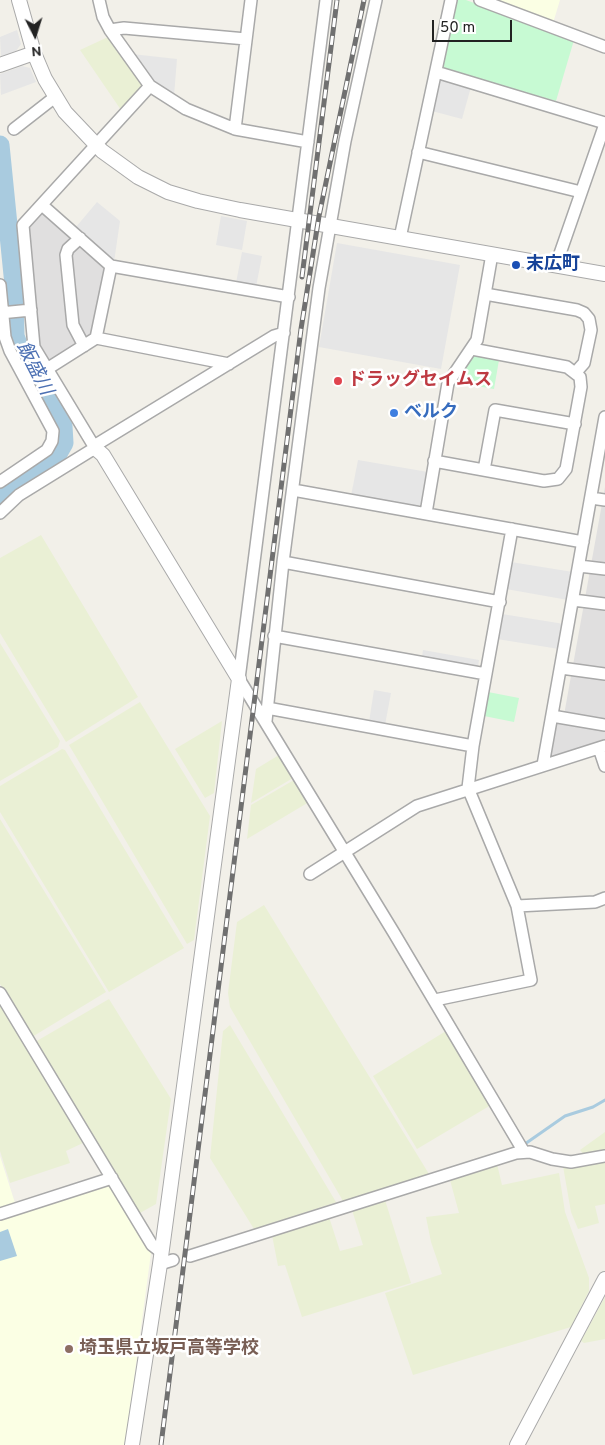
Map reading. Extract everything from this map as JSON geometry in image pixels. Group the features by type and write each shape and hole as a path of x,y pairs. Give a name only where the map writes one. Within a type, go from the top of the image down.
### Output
{"street":[{"path":"19,0 34,53 54,97 76,126 96,146 138,177 168,192 198,201 298,220 605,274"},
{"path":"99,0 103,17 110,30 150,86 186,109 235,129 308,142"},
{"path":"235,129 252,0"},
{"path":"132,1445 164,1259 326,0"},
{"path":"266,721 274,636 315,315 329,225 376,0"},
{"path":"400,238 451,0"},
{"path":"480,0 605,47"},
{"path":"110,30 124,28 246,39"},
{"path":"0,66 34,53"},
{"path":"436,72 605,123 556,265"},
{"path":"150,86 22,225 27,310 34,346 46,369 95,447 103,455 346,851 524,1152"},
{"path":"14,129 54,97"},
{"path":"418,152 581,192"},
{"path":"42,205 111,266 289,297"},
{"path":"80,238 68,249 66,255 73,325 84,346"},
{"path":"426,513 448,383 477,340 492,254"},
{"path":"46,369 96,338 111,266"},
{"path":"0,285 5,337 10,352 53,431 52,441 47,450 0,482"},
{"path":"485,294 577,310 584,313 589,320 591,330 584,363 576,372"},
{"path":"3,313 27,310"},
{"path":"0,513 19,495 274,336 284,333"},
{"path":"96,338 229,364"},
{"path":"434,461 544,481 558,479 566,469 581,386 580,376 567,367 472,349"},
{"path":"484,470 495,410 575,424"},
{"path":"543,765 591,498 601,462 604,425"},
{"path":"293,490 583,542"},
{"path":"591,498 605,500"},
{"path":"434,1000 531,980 517,906 468,788 473,746 512,528"},
{"path":"283,562 500,602"},
{"path":"579,566 605,569"},
{"path":"573,600 605,604"},
{"path":"274,636 486,674"},
{"path":"561,668 605,674"},
{"path":"267,708 473,746"},
{"path":"552,716 605,725"},
{"path":"310,874 417,806 468,788 602,747 605,766"},
{"path":"517,906 595,902 605,898"},
{"path":"0,993 152,1245 164,1259"},
{"path":"190,1256 524,1152 571,1162 605,1156"},
{"path":"0,1214 112,1178"},
{"path":"517,1445 605,1278"}],"shaded area":[{"path":"494,0 560,0 553,23"},
{"path":"17,30 21,44 16,51 1,57 0,37"},
{"path":"108,37 141,84 141,89 121,110 80,50"},
{"path":"132,54 177,59 174,96 155,85"},
{"path":"22,66 30,68 36,82 1,95 0,74"},
{"path":"441,79 471,87 462,119 432,111 438,81"},
{"path":"97,202 120,221 114,262 76,227"},
{"path":"40,211 45,211 104,266 93,333 51,360 48,359 38,344 27,227"},
{"path":"221,216 247,221 242,250 216,245"},
{"path":"337,243 460,265 441,369 319,347"},
{"path":"242,252 262,256 256,287 236,283"},
{"path":"358,460 428,472 423,503 416,507 351,496"},
{"path":"605,487 605,741 553,756 550,753 557,714 564,715"},
{"path":"41,535 138,697 66,742 0,633 0,558"},
{"path":"511,562 573,572 568,600 506,589"},
{"path":"502,614 564,624 559,649 497,639"},
{"path":"0,643 60,741 58,747 0,781"},
{"path":"423,650 479,660 478,667 422,657"},
{"path":"374,690 391,693 385,725 369,722"},
{"path":"140,702 210,816 194,940 187,944 69,745"},
{"path":"222,721 214,793 205,798 175,749"},
{"path":"62,749 65,750 184,948 109,992 0,812 0,786"},
{"path":"279,755 293,778 251,803 256,769"},
{"path":"294,780 309,802 247,839 251,805"},
{"path":"0,819 106,992 32,1037 0,984"},
{"path":"264,905 429,1174 343,1201 230,1007 228,993 237,922"},
{"path":"109,999 171,1099 156,1204 140,1213 35,1042"},
{"path":"0,1002 85,1142 66,1151 70,1163 10,1183 0,1151"},
{"path":"230,1025 337,1202 254,1229 210,1158 223,1031"},
{"path":"446,1031 491,1105 417,1149 373,1076"},
{"path":"605,1132 605,1152 585,1156 580,1150"},
{"path":"0,1156 15,1203 0,1207"},
{"path":"605,1159 605,1204 595,1206 599,1223 578,1229 571,1212 563,1166"},
{"path":"497,1164 502,1185 559,1173 565,1212 589,1278 589,1291 571,1327 413,1375 385,1293 442,1274 431,1242 426,1217 459,1213 450,1180"},
{"name":"埼玉県立坂戸高等学校","path":"109,1184 151,1253 125,1445 0,1445 0,1217"},
{"path":"385,1200 411,1283 302,1317 285,1265 278,1266 272,1235 329,1217 340,1251 363,1245 352,1210"},
{"path":"605,1297 605,1339 584,1343 581,1341"}],"green space":[{"path":"456,0 466,0 574,40 556,101 444,70 442,65"},
{"path":"474,355 499,360 494,389 454,382"},
{"path":"488,692 519,698 514,722 484,716"}],"water":[{"path":"8,1229 17,1256 0,1261 0,1232"}],"waterway":[{"name":"飯盛川","path":"0,145 14,285 15,336 21,353 63,426 64,443 56,457 47,466 18,481 0,500"},
{"path":"522,1146 565,1116 593,1107 605,1100"}],"railway":[{"path":"302,277 337,0"},
{"path":"161,1445 301,329 319,216 364,0"}],"place":[{"name":"末広町","path":"516,265"},
{"name":"ドラッグセイムス","path":"338,381"},
{"name":"ベルク","path":"394,413"},
{"name":"埼玉県立坂戸高等学校","path":"69,1349"}]}
